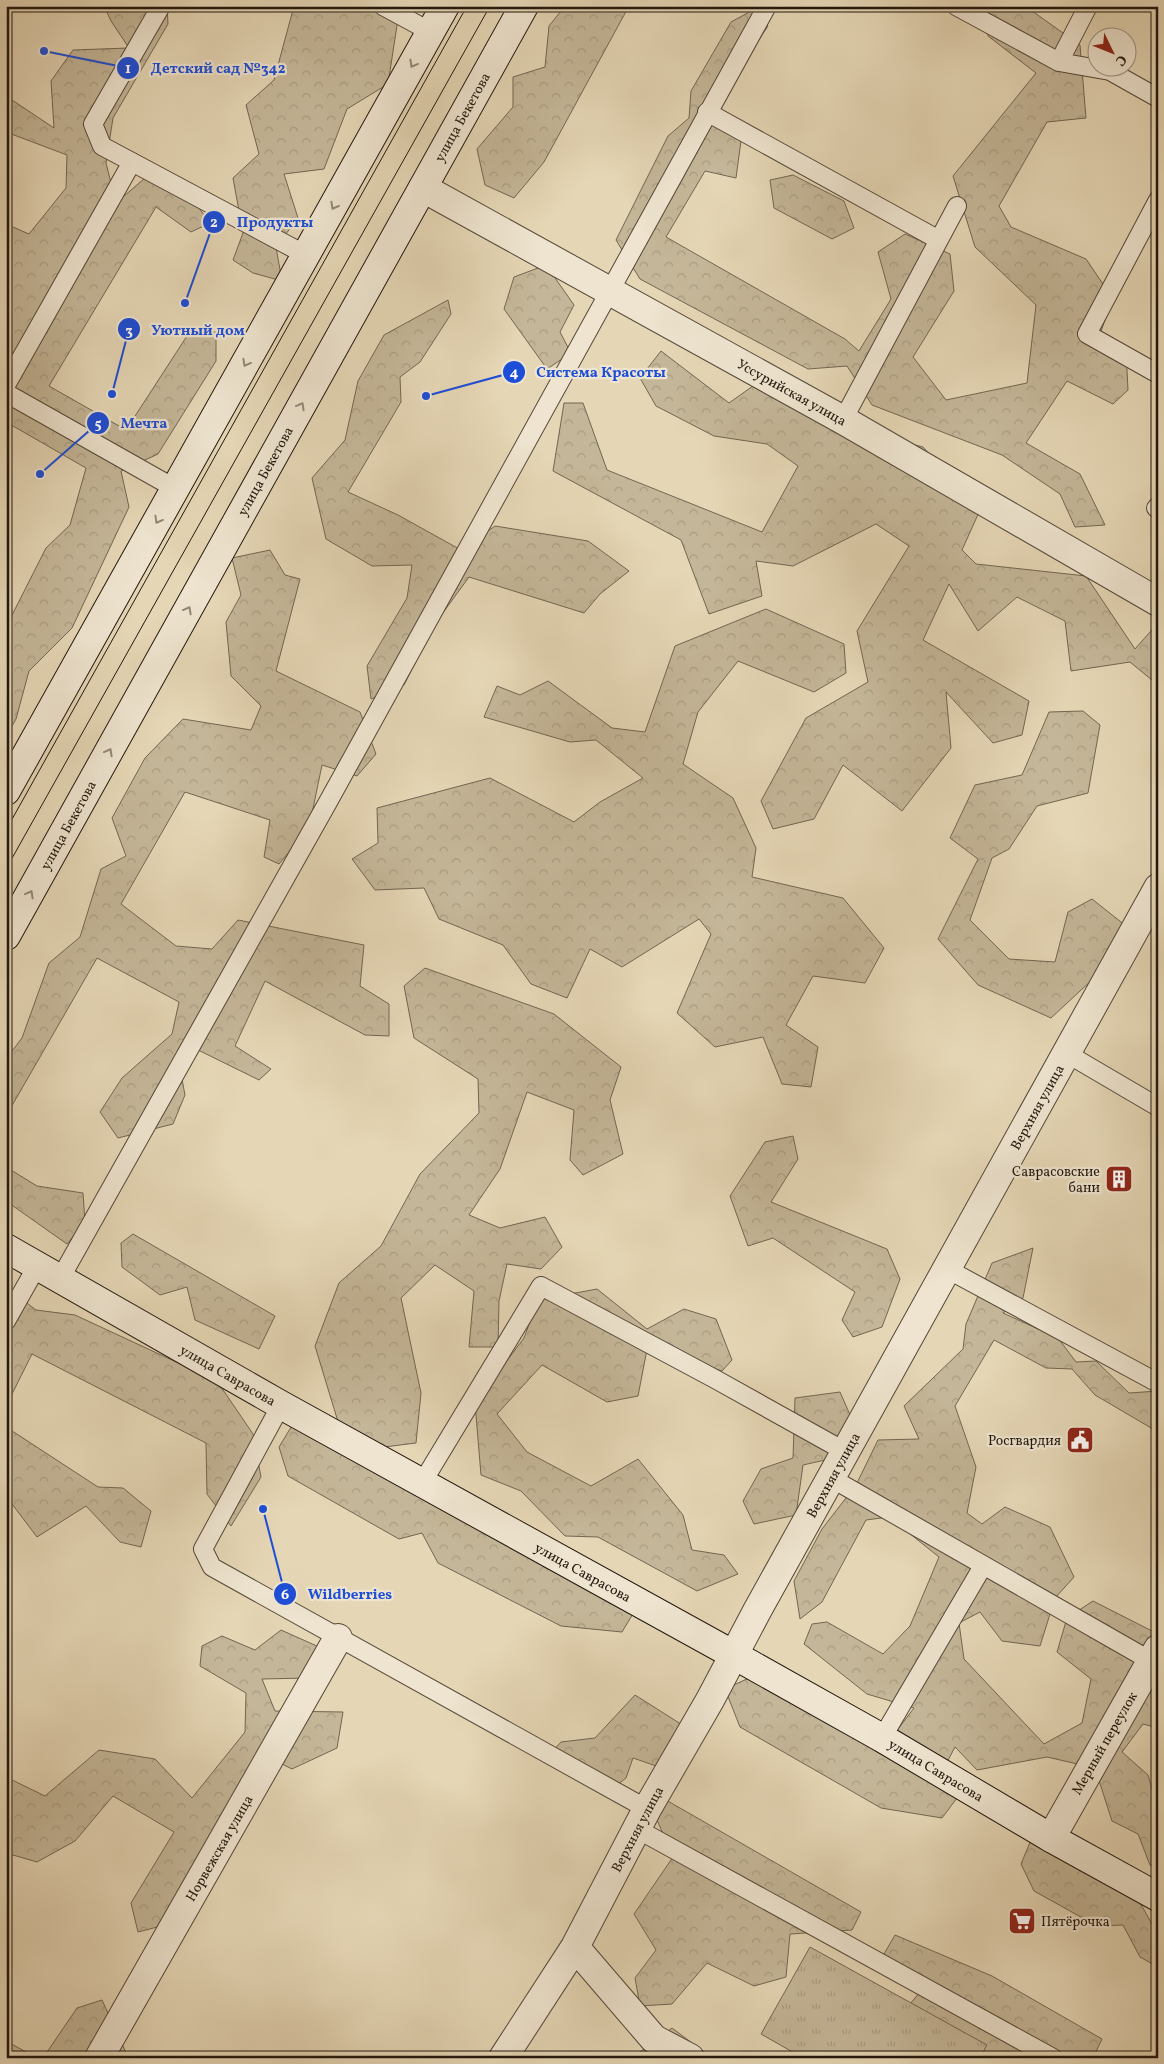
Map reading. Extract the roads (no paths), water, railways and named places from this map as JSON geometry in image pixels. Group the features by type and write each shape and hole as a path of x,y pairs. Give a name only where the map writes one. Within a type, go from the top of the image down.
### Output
{"street":[{"path":"6,791 445,6"},
{"name":"улица Бекетова","path":"6,936 524,6"},
{"name":"Уссурийская улица","path":"423,188 844,420 1158,602"},
{"name":"Верхняя улица","path":"504,2058 575,1947 642,1819 1158,888"},
{"name":"улица Саврасова","path":"6,1248 422,1484 882,1738 1051,1838 1158,1897"},
{"name":"Норвежская улица","path":"99,2058 338,1638"},
{"name":"Мерный переулок","path":"1051,1838 1154,1655"},
{"path":"575,1947 654,2039 690,2058"}],"lane":[{"path":"161,6 93,124 102,146 306,255"},
{"path":"384,6 431,32"},
{"path":"6,1321 49,1272 328,802 767,6"},
{"path":"956,6 1060,62 1110,72 1158,98"},
{"path":"1060,62 1088,6"},
{"path":"707,112 939,240"},
{"path":"6,385 132,162"},
{"path":"1156,369 1087,334 1158,200"},
{"path":"844,420 957,206"},
{"path":"6,393 176,489"},
{"path":"1066,1053 1158,1107"},
{"path":"947,1269 1158,1383"},
{"path":"422,1484 541,1286 716,1379 846,1452"},
{"path":"281,1405 203,1549 212,1567 338,1638 642,1819 1053,2058"},
{"path":"831,1478 983,1566 1154,1655"},
{"path":"882,1738 983,1566"}],"tram line":[{"path":"6,830 467,6"},
{"path":"6,869 490,6"}],"place":[{"name":"Детский сад №342","path":"44,51"},
{"name":"Продукты","path":"185,303"},
{"name":"Уютный дом","path":"112,394"},
{"name":"Система Красоты","path":"426,396"},
{"name":"Мечта","path":"40,474"},
{"name":"Саврасовские бани","path":"1119,1179"},
{"name":"Росгвардия","path":"1080,1440"},
{"name":"Wildberries","path":"263,1509"},
{"name":"Пятёрочка","path":"1022,1921"}]}
